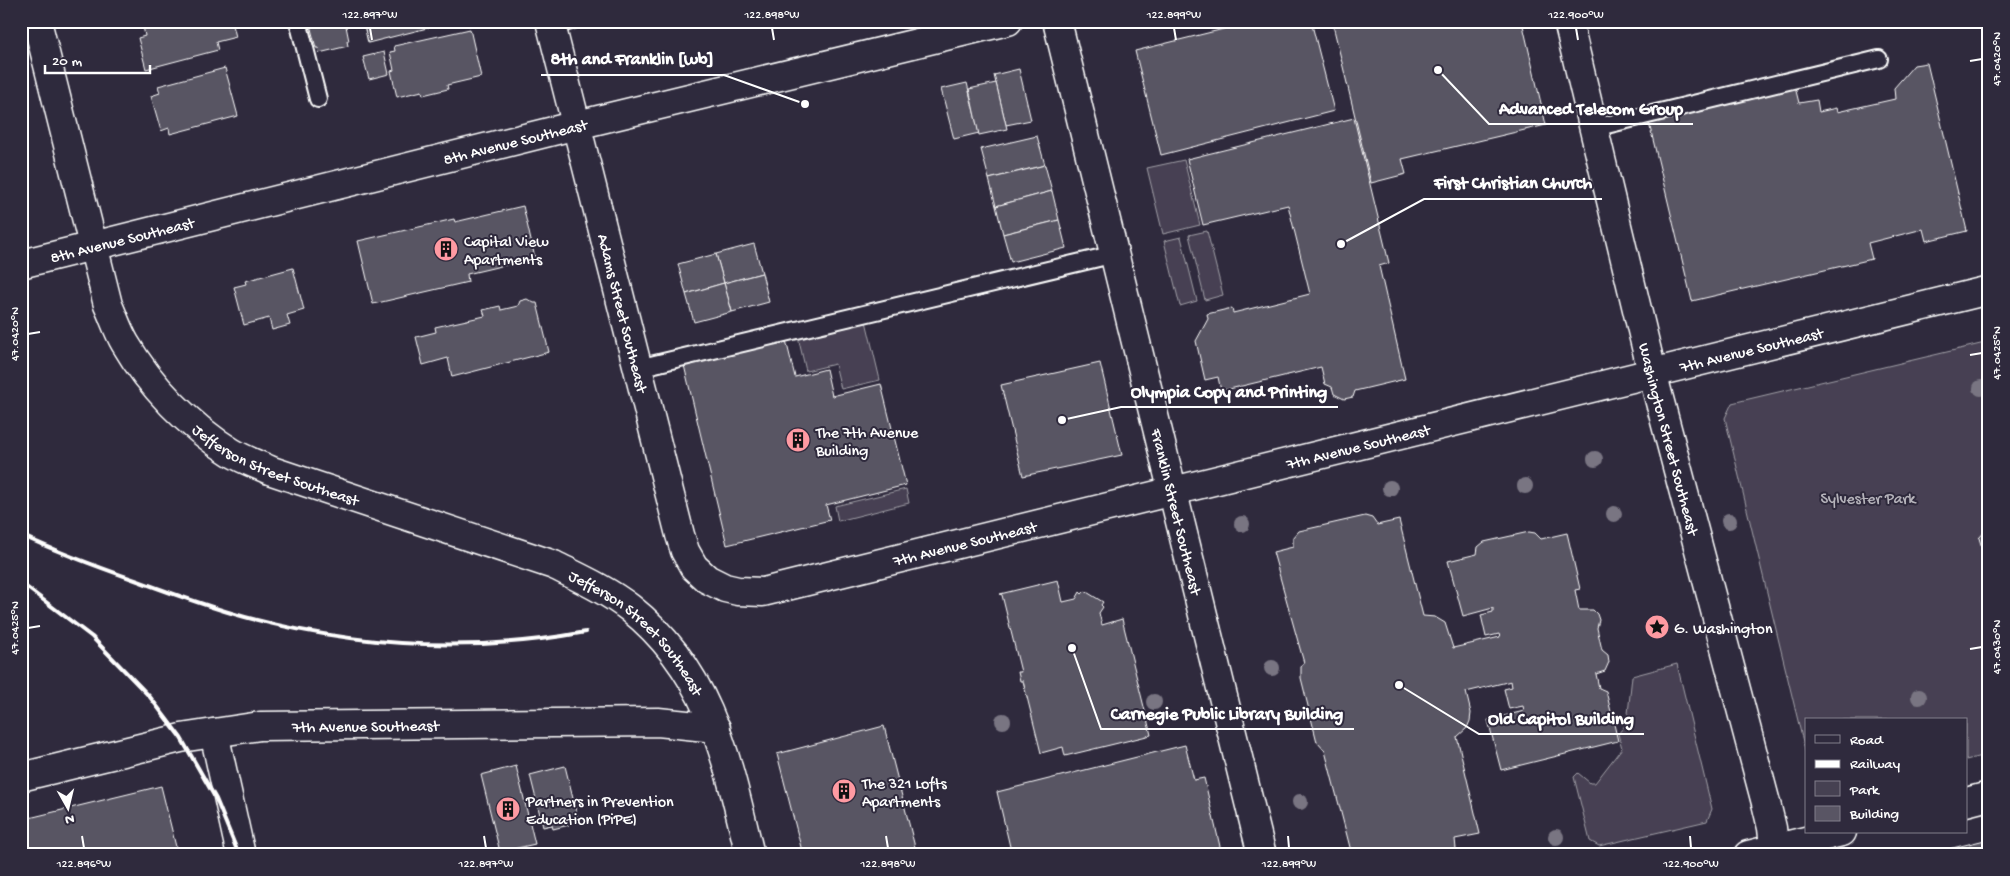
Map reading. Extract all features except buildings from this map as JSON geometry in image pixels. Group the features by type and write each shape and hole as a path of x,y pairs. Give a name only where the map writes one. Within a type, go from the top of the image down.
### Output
{"street":[{"name":"Jefferson Street Southeast","path":"37,21 108,305 125,343 143,370 168,400 197,426 232,452 272,471 554,565 596,586 629,607 672,649 697,686 716,728"},
{"name":"8th Avenue Southeast","path":"21,264 93,248 577,125 940,29 1008,21"},
{"name":"Franklin Street Southeast","path":"1057,21 1262,855"},
{"name":"Washington Street Southeast","path":"1568,21 1652,372 1770,820 1775,852"},
{"name":"Adams Street Southeast","path":"557,23 577,125 685,552 694,567 708,579 725,588"},
{"name":"7th Avenue Southeast","path":"725,588 738,591 763,592 1989,290"},
{"name":"7th Avenue Southeast","path":"21,777 181,738 260,726 658,722 716,728"},
{"path":"716,728 730,772 750,855"},
{"path":"214,733 241,855"},
{"path":"1968,801 1989,796"},
{"path":"1748,855 1775,852 1835,834"}],"lane":[{"path":"298,21 318,99"},
{"path":"1594,128 1878,59"},
{"path":"638,368 1115,254"}],"green space":[{"path":"1184,160 1200,225 1163,234 1147,168"},
{"path":"1207,231 1223,295 1205,300 1189,235"},
{"path":"1181,237 1197,301 1180,306 1164,241"},
{"path":"866,321 880,380 841,389 835,364 806,371 798,337"},
{"name":"Sylvester Park","path":"1989,342 1989,754 1968,759 1968,718 1805,718 1805,750 1725,418 1732,403"},
{"path":"906,489 909,503 838,521 835,506"},
{"path":"1677,664 1712,809 1707,821 1599,846 1590,841 1574,777 1578,773 1590,783 1595,783 1622,748 1618,734 1627,723 1632,676"}],"railway":[{"path":"21,535 79,560 205,605 245,617 330,635 415,644 458,644 501,643 586,632"},
{"path":"21,583 92,637 150,697 181,738 216,799 239,855"}],"place":[{"name":"Advanced Telecom Group","path":"1438,70"},
{"name":"8th and Franklin [wb]","path":"805,104"},
{"name":"First Christian Church","path":"1341,244"},
{"name":"Capital View Apartments","path":"446,249"},
{"name":"Olympia Copy and Printing","path":"1062,420"},
{"name":"The 7th Avenue Building","path":"798,440"},
{"name":"G. Washington","path":"1657,627"},
{"name":"Carnegie Public Library Building","path":"1072,648"},
{"name":"Old Capitol Building","path":"1399,685"},
{"name":"The 321 Lofts Apartments","path":"844,791"},
{"name":"Partners in Prevention Education (PiPE)","path":"508,809"}]}
